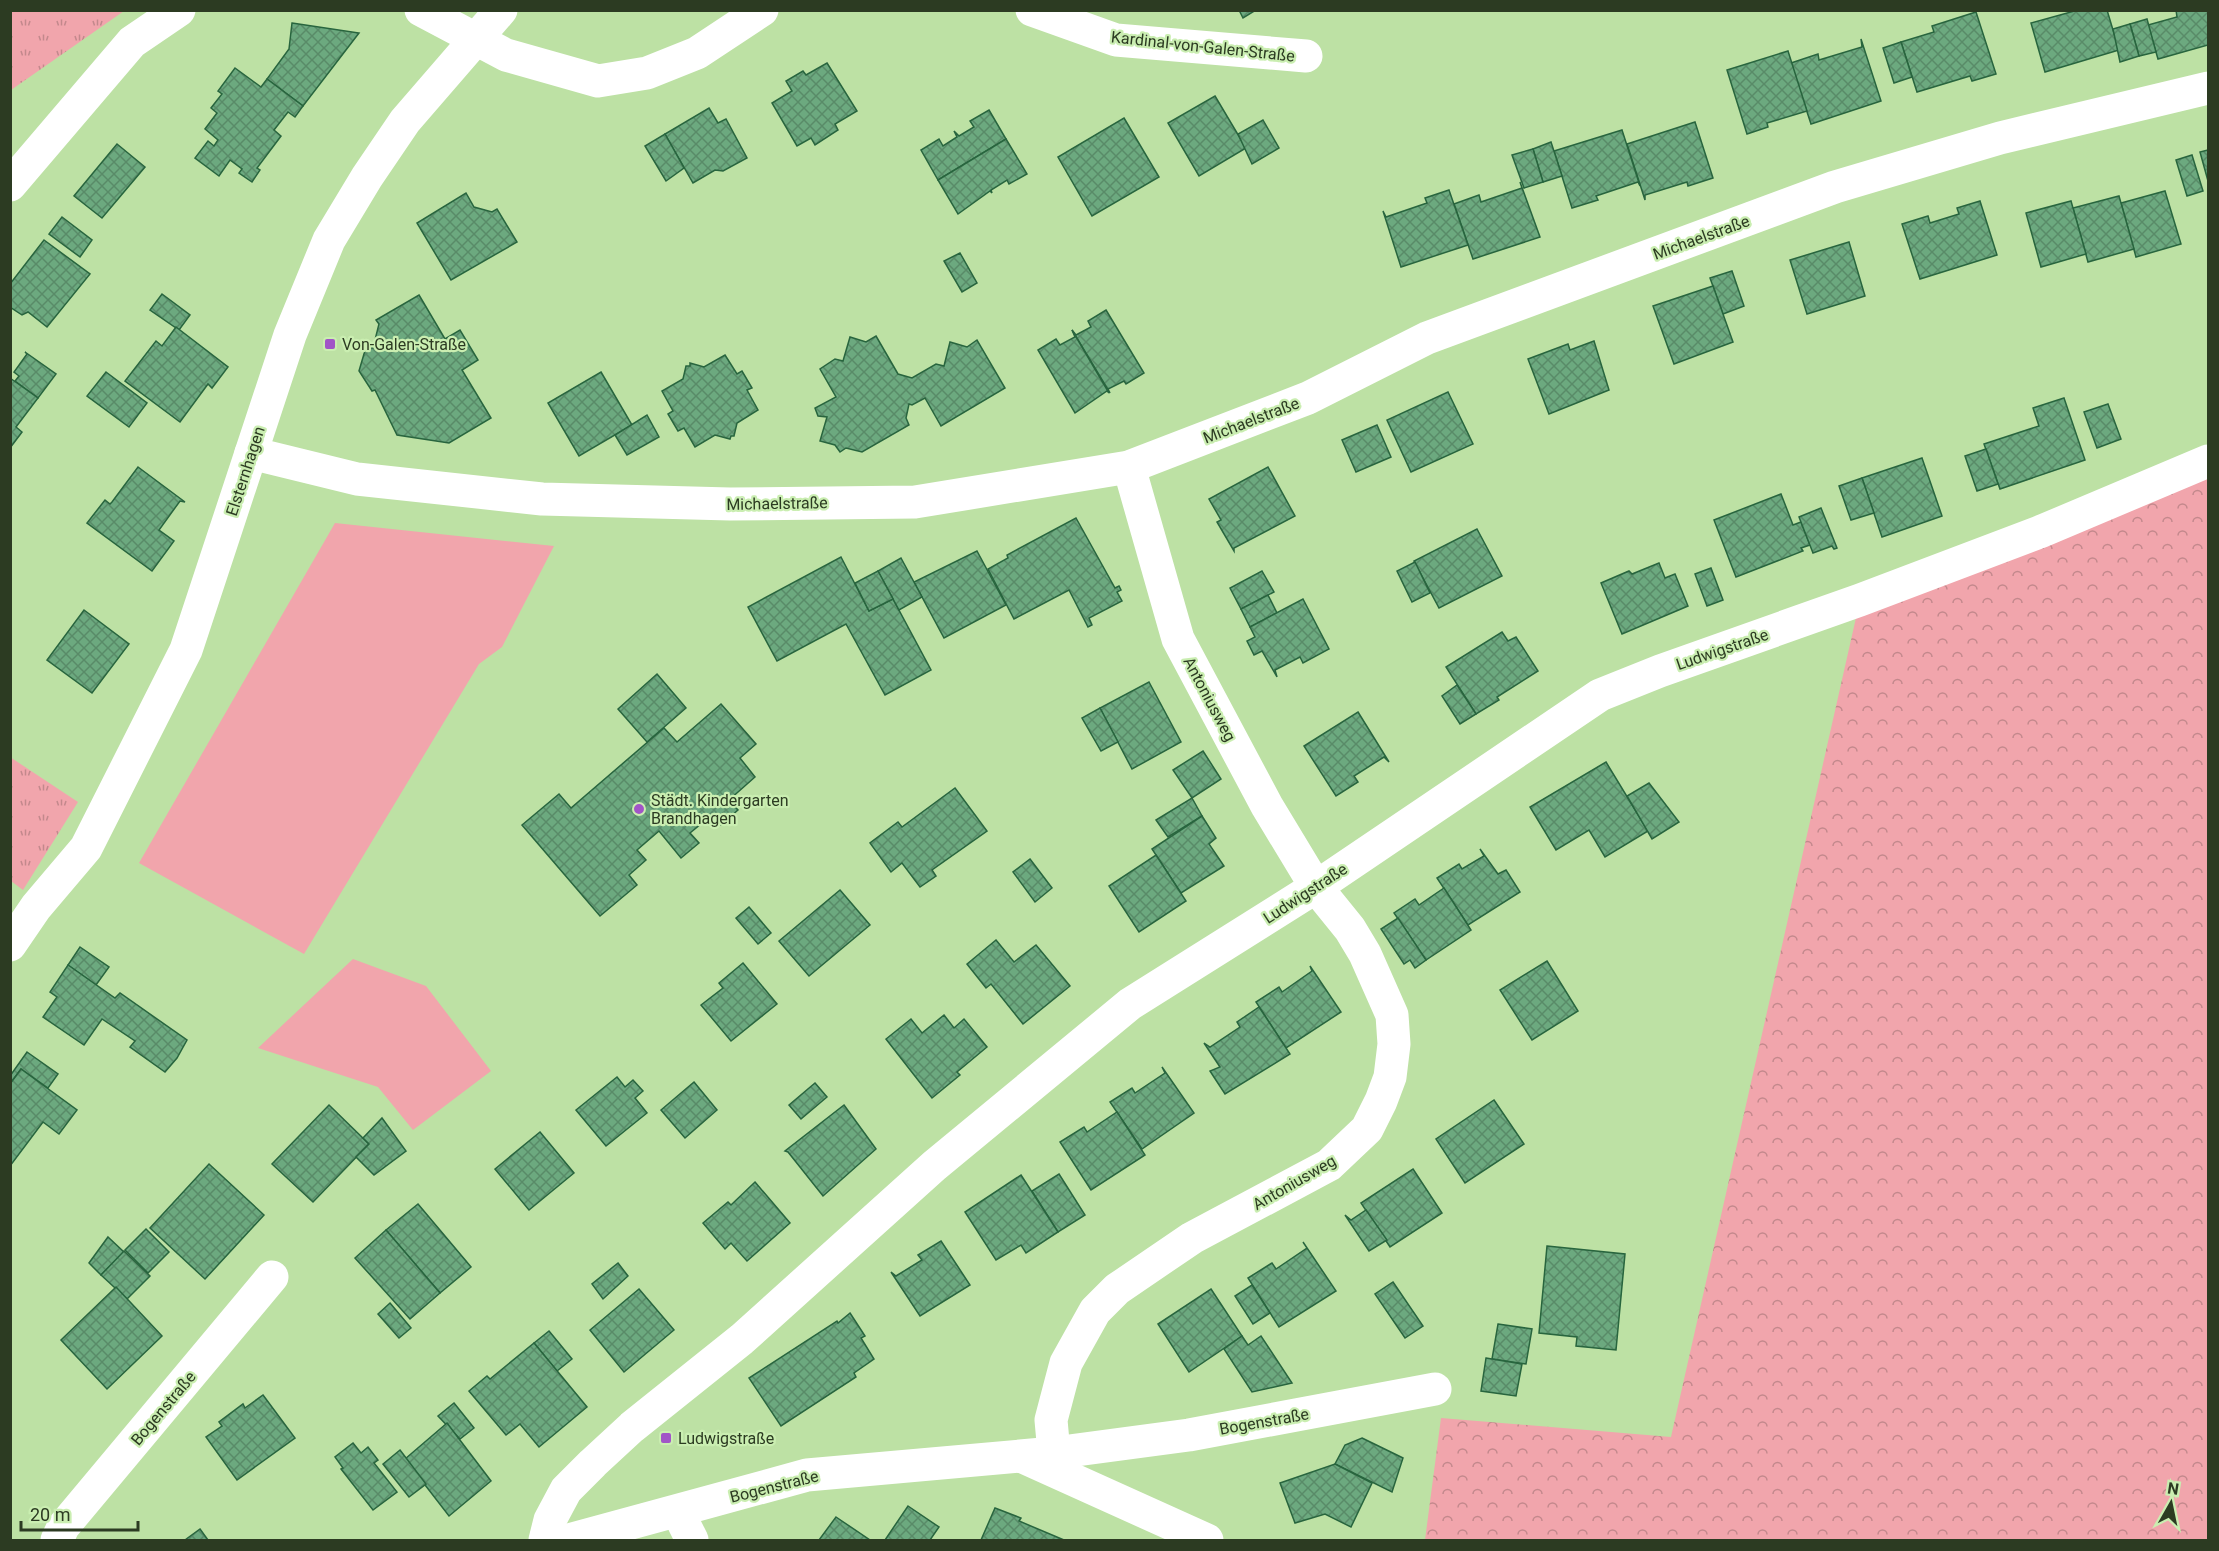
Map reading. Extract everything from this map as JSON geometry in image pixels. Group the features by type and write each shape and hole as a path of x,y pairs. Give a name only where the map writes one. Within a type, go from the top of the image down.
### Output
{"street":[{"path":"10,185 132,42 179,10"},
{"path":"421,10 506,55 598,81 647,73 697,53 762,10"},
{"name":"Elsternhagen","path":"10,945 36,908 86,848 186,650 290,335 329,240 367,177 405,122 501,10"},
{"name":"Kardinal-von-Galen-Straße","path":"1032,10 1116,40 1306,56"},
{"name":"Michaelstraße","path":"251,453 357,479 542,499 730,504 915,502 1129,467 1308,398 1427,338 1835,187 2000,138 2208,88"},
{"name":"Ludwigstraße","path":"545,1540 550,1520 566,1490 593,1462 632,1427 742,1339 934,1166 1130,1004 1316,887 1600,695 2042,531 2208,461"},
{"name":"Antoniusweg","path":"1054,1453 1051,1420 1057,1391 1075,1344 1095,1311 1132,1277 1192,1238 1329,1165 1367,1130 1390,1077 1394,1044 1392,1015 1365,954 1350,929 1316,887 1267,806 1178,639 1129,467"},
{"name":"Bogenstraße","path":"57,1540 63,1527 272,1277"},
{"name":"Bogenstraße","path":"569,1540 685,1526 807,1475 1054,1453 1189,1435 1435,1389"},
{"name":"Bogenstraße","path":"1020,1456 1207,1540"}],"green space":[{"path":"11,10 124,10 124,11 11,90"},
{"path":"2208,471 2208,1540 1425,1540 1441,1418 1671,1437 1860,600"},
{"path":"335,523 554,546 502,647 479,664 304,954 139,863"},
{"path":"10,757 78,802 23,890 11,881"},
{"path":"353,959 426,986 491,1071 413,1130 378,1087 258,1048"}],"building":[{"path":"1239,10 1256,10 1243,18"},
{"path":"2078,10 2107,10 2119,50 2045,72 2031,23"},
{"path":"2176,10 2208,10 2208,45 2158,59 2148,25 2177,17"},
{"path":"1976,12 1996,74 1972,81 1970,76 1917,92 1901,42 1934,32 1932,26"},
{"path":"2147,19 2156,52 2139,56 2130,24"},
{"path":"292,23 359,33 303,106 267,79 289,49"},
{"path":"2130,24 2139,56 2120,62 2113,29"},
{"path":"1861,39 1881,101 1811,124 1791,63 1818,54 1819,60 1862,47"},
{"path":"1901,42 1912,77 1894,83 1883,48"},
{"path":"1788,51 1807,111 1767,123 1768,127 1747,134 1727,70"},
{"path":"827,63 857,111 835,124 838,130 815,145 811,138 797,146 772,103 792,91 786,81 803,71 806,75"},
{"path":"235,68 261,87 267,79 303,106 295,117 288,112 274,130 281,136 257,168 260,170 252,182 239,173 242,169 230,160 219,176 195,158 208,141 214,146 218,140 205,129 217,113 211,108 222,94 218,91"},
{"path":"1215,96 1246,148 1199,176 1168,123"},
{"path":"709,108 718,123 726,119 747,158 723,171 715,170 693,183 665,134"},
{"path":"989,110 1006,139 938,180 921,150 939,139 943,146 957,137 954,131 959,136 974,127 970,121"},
{"path":"1124,118 1159,177 1092,216 1058,157"},
{"path":"1263,120 1279,148 1252,164 1238,134"},
{"path":"1695,122 1713,178 1688,186 1687,182 1645,195 1645,200 1627,144"},
{"path":"1622,130 1640,186 1638,182 1596,196 1598,200 1572,208 1554,151"},
{"path":"665,134 684,168 666,181 645,146"},
{"path":"1006,139 1027,174 1009,184 1007,180 991,190 992,193 990,191 958,214 938,180"},
{"path":"1551,142 1562,176 1543,182 1533,149"},
{"path":"117,144 145,167 102,218 74,196"},
{"path":"1533,149 1543,182 1524,188 1512,155"},
{"path":"2208,150 2208,181 2200,152"},
{"path":"2192,155 2203,191 2187,196 2176,160"},
{"path":"1520,182 1540,237 1473,259 1454,204 1479,195 1481,202 1522,188"},
{"path":"1449,190 1468,245 1401,267 1383,211 1386,217 1427,203 1425,198"},
{"path":"2165,191 2181,244 2136,257 2121,203"},
{"path":"466,193 474,207 492,212 497,209 517,242 451,280 417,223"},
{"path":"2119,196 2134,249 2088,262 2073,208"},
{"path":"1980,201 1997,255 1920,279 1902,224 1928,216 1930,223 1959,214 1957,208"},
{"path":"2071,201 2086,254 2041,267 2026,213"},
{"path":"62,217 92,240 80,257 49,234"},
{"path":"44,240 90,274 47,327 28,312 22,315 10,307 10,284"},
{"path":"1849,242 1865,296 1807,314 1790,260"},
{"path":"960,253 977,283 962,292 944,261"},
{"path":"1732,271 1744,306 1723,314 1710,278"},
{"path":"1713,286 1733,342 1674,364 1653,306"},
{"path":"162,294 190,315 179,330 150,310"},
{"path":"419,295 445,339 460,330 478,360 462,370 491,418 449,443 397,435 375,390 372,391 359,371 366,347 373,348 379,324 376,320"},
{"path":"1106,310 1144,373 1126,384 1124,381 1108,389 1110,393 1072,330 1076,335 1091,327 1088,321"},
{"path":"176,327 228,367 212,388 208,384 180,422 125,381 156,341 162,346"},
{"path":"1072,330 1109,393 1107,391 1075,413 1038,350 1056,339 1060,345 1075,337"},
{"path":"876,336 898,374 912,378 936,364 944,366 950,342 967,347 977,340 1005,388 941,426 925,398 912,405 909,404 906,418 909,425 862,452 846,448 840,452 835,445 820,441 827,417 818,416 815,408 836,397 820,369 835,359 843,361 850,337 866,342"},
{"path":"1594,341 1609,390 1549,414 1528,359 1568,344 1570,350"},
{"path":"25,352 56,374 38,398 15,381 19,376 14,372 27,354"},
{"path":"725,355 737,374 742,371 752,388 747,390 758,410 737,423 734,436 730,439 715,435 695,447 684,428 678,431 668,414 673,411 662,391 683,379 686,366 690,366 690,363 704,367"},
{"path":"106,372 147,403 129,427 87,396"},
{"path":"601,372 632,425 579,456 548,403"},
{"path":"10,378 38,398 16,427 22,432 10,448"},
{"path":"1448,392 1473,444 1411,472 1387,420"},
{"path":"2064,398 2085,460 2000,489 1984,444 2039,426 2033,408"},
{"path":"2108,404 2121,439 2097,448 2084,412"},
{"path":"647,415 659,437 627,455 615,435"},
{"path":"1377,425 1391,457 1356,472 1342,440"},
{"path":"1986,449 1998,484 1977,491 1965,456"},
{"path":"1922,458 1942,516 1882,537 1862,478"},
{"path":"138,467 185,502 180,501 159,530 174,541 152,571 87,523 105,500 110,504 112,502"},
{"path":"1268,467 1295,516 1234,548 1234,551 1217,522 1221,520 1209,499"},
{"path":"1862,478 1874,513 1851,520 1839,486"},
{"path":"1781,494 1793,525 1801,522 1810,545 1801,548 1803,551 1736,577 1714,520"},
{"path":"1821,508 1837,548 1834,549 1832,546 1813,553 1799,517"},
{"path":"1076,518 1115,588 1119,586 1121,590 1117,592 1122,601 1089,618 1092,625 1088,627 1069,590 1014,619 988,569 1008,558 1007,555"},
{"path":"1477,529 1502,576 1439,608 1414,561"},
{"path":"977,551 1006,605 944,638 914,582"},
{"path":"841,557 869,611 893,599 931,670 885,695 846,624 777,661 748,607"},
{"path":"901,558 922,597 899,610 878,571"},
{"path":"1415,562 1430,593 1412,602 1397,571"},
{"path":"1659,563 1665,578 1675,574 1688,606 1622,634 1601,583 1629,571 1632,574"},
{"path":"1711,568 1723,600 1707,606 1695,574"},
{"path":"878,571 893,599 869,611 855,583"},
{"path":"1262,571 1274,592 1241,609 1230,588"},
{"path":"1268,595 1277,613 1250,627 1241,609"},
{"path":"1303,599 1329,649 1303,663 1300,657 1275,670 1277,677 1262,651 1254,655 1247,641 1255,637 1250,627"},
{"path":"84,610 129,644 92,693 47,660"},
{"path":"1502,632 1508,641 1516,637 1538,671 1497,697 1499,700 1476,714 1446,667"},
{"path":"657,674 686,708 647,742 618,709"},
{"path":"1149,682 1181,742 1132,769 1100,708"},
{"path":"1457,685 1476,714 1460,724 1442,696"},
{"name":"Städt. Kindergarten Brandhagen","path":"721,704 756,744 740,758 755,777 729,800 738,810 721,825 712,815 690,833 699,843 681,858 659,831 637,850 646,860 629,875 637,885 600,916 522,825 559,794 571,808 664,728 677,742"},
{"path":"1100,708 1118,742 1101,751 1082,718"},
{"path":"1358,712 1389,762 1384,757 1354,776 1358,782 1336,796 1304,746"},
{"path":"1203,751 1221,779 1192,798 1173,770"},
{"path":"1606,762 1648,831 1605,857 1589,830 1556,850 1530,807"},
{"path":"1649,783 1679,822 1652,839 1627,796"},
{"path":"955,788 987,831 932,870 936,876 920,887 902,863 891,872 870,843 898,822 902,827"},
{"path":"1192,798 1202,816 1168,837 1156,820"},
{"path":"1202,816 1216,838 1209,844 1224,866 1181,893 1152,849"},
{"path":"1480,849 1498,874 1506,870 1520,892 1468,925 1437,878 1459,864 1462,869 1484,856"},
{"path":"1156,855 1186,901 1139,932 1109,886"},
{"path":"1030,859 1052,888 1035,902 1013,872"},
{"path":"1444,888 1471,930 1426,960 1394,913 1415,899 1419,905"},
{"path":"840,890 870,925 809,976 779,941"},
{"path":"749,907 771,933 758,944 736,918"},
{"path":"1398,918 1426,960 1415,968 1410,960 1404,964 1381,929"},
{"path":"996,940 1014,962 1036,945 1070,986 1023,1024 991,984 986,988 967,964"},
{"path":"80,947 109,967 96,985 68,965"},
{"path":"1547,961 1578,1011 1532,1040 1500,990"},
{"path":"743,963 777,1004 731,1041 701,1005 723,988 719,983"},
{"path":"68,965 115,998 120,993 187,1040 177,1058 165,1072 130,1047 135,1041 102,1019 84,1045 43,1017 57,997 50,992"},
{"path":"1310,966 1341,1012 1286,1048 1256,1002 1279,987 1282,992 1312,971"},
{"path":"1259,1007 1290,1054 1225,1094 1210,1071 1220,1067 1204,1043 1210,1047 1240,1027 1237,1022"},
{"path":"944,1015 954,1028 964,1019 987,1047 957,1072 960,1075 932,1098 886,1039 911,1019 922,1033"},
{"path":"27,1052 58,1074 48,1088 21,1069 10,1084 10,1076"},
{"path":"1162,1067 1194,1113 1142,1149 1110,1102 1132,1088 1135,1093 1165,1073"},
{"path":"21,1069 77,1110 59,1134 43,1122 10,1166 10,1084"},
{"path":"617,1077 625,1087 633,1080 643,1091 635,1098 647,1113 606,1146 576,1110"},
{"path":"694,1082 717,1110 685,1138 661,1110"},
{"path":"815,1083 827,1097 801,1119 789,1105"},
{"path":"1494,1100 1524,1144 1465,1183 1436,1139"},
{"path":"329,1105 369,1144 313,1202 272,1164"},
{"path":"844,1105 876,1149 823,1196 785,1151"},
{"path":"1117,1112 1145,1155 1091,1190 1060,1142 1084,1127 1087,1132"},
{"path":"382,1118 406,1151 374,1175 356,1157 369,1144 363,1138"},
{"path":"540,1132 574,1173 529,1210 495,1169"},
{"path":"209,1164 264,1215 205,1279 150,1228"},
{"path":"1413,1169 1442,1213 1390,1247 1361,1203"},
{"path":"1059,1174 1085,1215 1058,1232 1032,1191"},
{"path":"1021,1175 1058,1232 1026,1253 1021,1245 996,1260 965,1212"},
{"path":"755,1182 790,1223 747,1261 731,1243 725,1249 703,1223 728,1202 731,1205"},
{"path":"418,1204 471,1267 440,1293 386,1230"},
{"path":"1366,1210 1387,1240 1369,1251 1345,1215 1351,1220"},
{"path":"146,1229 169,1252 148,1273 125,1250"},
{"path":"386,1230 440,1293 410,1319 355,1258"},
{"path":"108,1237 124,1252 101,1275 89,1263"},
{"path":"941,1241 970,1285 920,1316 891,1272 896,1276 922,1260 918,1255"},
{"path":"1303,1242 1336,1291 1279,1327 1248,1278 1272,1263 1276,1269 1307,1248"},
{"path":"1547,1246 1625,1254 1616,1350 1576,1346 1577,1337 1539,1333"},
{"path":"124,1251 150,1276 127,1299 101,1275"},
{"path":"618,1263 628,1276 603,1299 592,1284"},
{"path":"1393,1282 1423,1326 1405,1338 1375,1294"},
{"path":"1252,1285 1270,1313 1253,1324 1235,1296"},
{"path":"116,1287 162,1336 107,1389 61,1340"},
{"path":"639,1289 674,1330 624,1372 590,1330"},
{"path":"1211,1289 1242,1336 1189,1372 1158,1324"},
{"path":"390,1303 411,1328 399,1338 378,1314"},
{"path":"850,1313 865,1336 861,1338 874,1359 854,1373 856,1377 781,1426 749,1378 837,1321 838,1323"},
{"path":"1498,1324 1532,1329 1526,1364 1492,1359"},
{"path":"549,1331 572,1359 557,1371 534,1343"},
{"path":"1242,1336 1248,1345 1261,1336 1292,1383 1252,1392 1224,1349"},
{"path":"534,1343 587,1407 539,1447 520,1424 506,1435 469,1391 487,1376 490,1379"},
{"path":"1486,1358 1522,1364 1516,1396 1481,1391"},
{"path":"263,1395 295,1438 237,1480 206,1437 222,1426 219,1422 243,1404 245,1408"},
{"path":"454,1403 474,1428 460,1439 438,1416"},
{"path":"447,1423 491,1481 449,1516 405,1459"},
{"path":"1362,1438 1403,1458 1392,1492 1335,1464 1345,1445"},
{"path":"353,1443 361,1453 368,1447 378,1460 374,1463 397,1492 373,1510 341,1469 343,1468 335,1457"},
{"path":"400,1450 426,1484 409,1497 383,1464"},
{"path":"1335,1464 1372,1483 1351,1527 1325,1514 1295,1523 1280,1483"},
{"path":"908,1506 939,1527 930,1540 885,1540"},
{"path":"995,1508 1021,1518 1019,1521 1064,1540 981,1540"},
{"path":"836,1517 870,1540 819,1540"},
{"path":"200,1529 208,1540 185,1540"}],"place":[{"name":"Von-Galen-Straße","path":"330,344"},
{"name":"Städt. Kindergarten Brandhagen","path":"639,809"},
{"name":"Ludwigstraße","path":"666,1438"}]}
